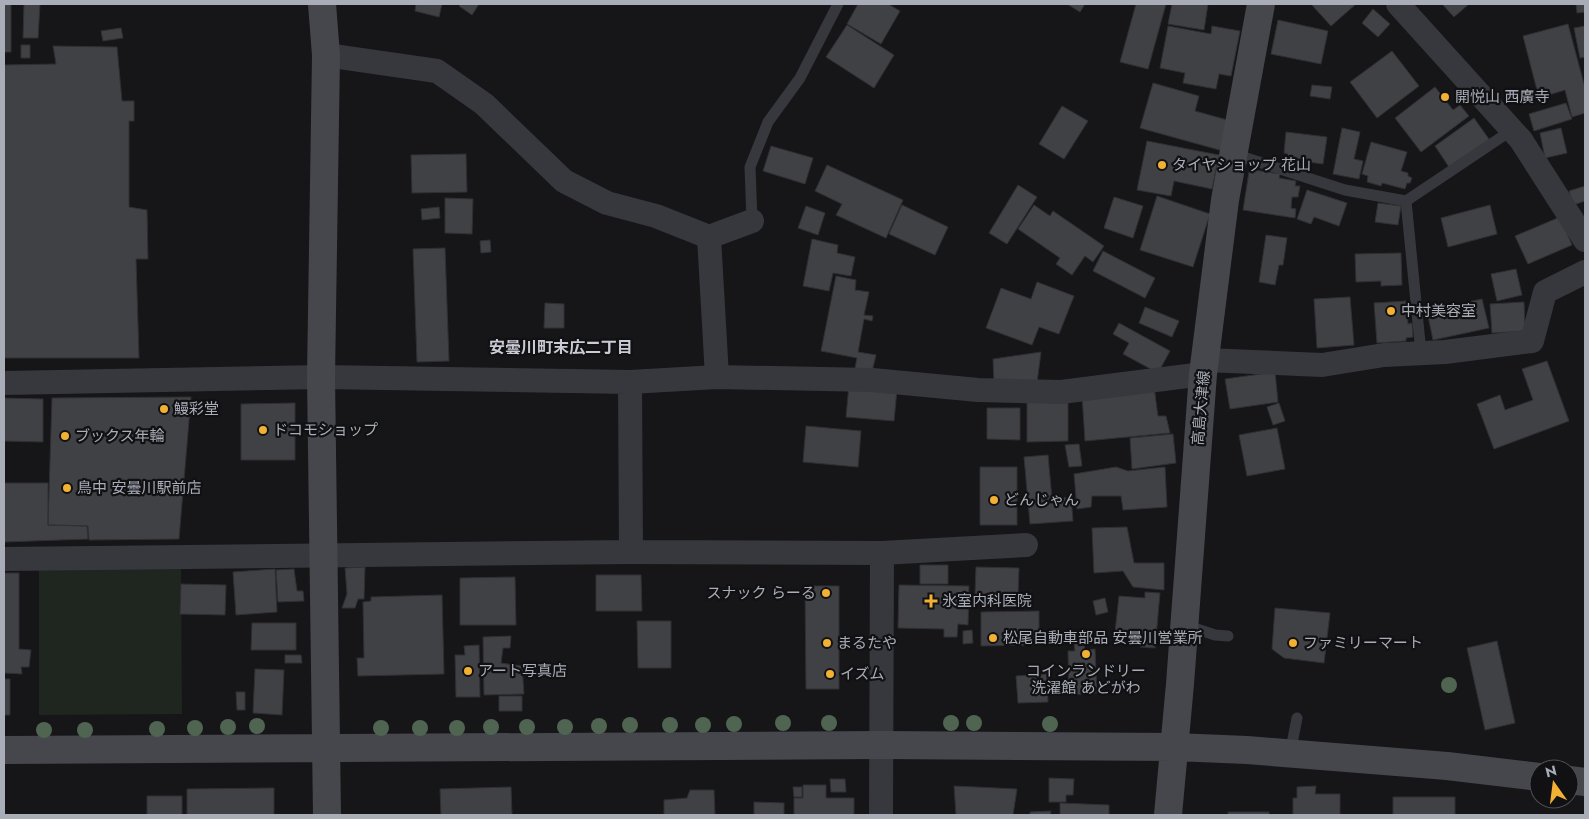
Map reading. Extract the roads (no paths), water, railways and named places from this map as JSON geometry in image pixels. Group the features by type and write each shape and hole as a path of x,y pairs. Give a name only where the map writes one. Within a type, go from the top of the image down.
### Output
{"street":[{"path":"322,4 326,55 320,377 327,815"},
{"name":"高島大津線","path":"1168,815 1185,625 1204,367 1225,200 1261,4"},
{"path":"1398,4 1512,130 1585,240"},
{"path":"326,55 437,71 484,104 564,181 608,203 656,216 709,237 752,221"},
{"path":"709,237 717,377"},
{"path":"4,382 320,377 630,382 717,377 872,380 978,390 1061,392 1204,367 1322,364 1532,341 1545,292 1585,272"},
{"path":"630,382 632,552"},
{"path":"4,559 632,552 882,553 1026,545"},
{"path":"881,815 882,553"},
{"path":"4,750 882,745 1175,747 1447,766 1529,776"}],"lane":[{"path":"752,221 750,167 768,122 800,78 838,4"},
{"path":"1234,154 1345,190 1406,201 1512,130"},
{"path":"1406,201 1421,353"},
{"path":"1185,625 1215,635 1228,636"},
{"path":"1290,754 1297,718"}],"place":[{"name":"開悦山 西廣寺","path":"1445,97"},
{"name":"タイヤショップ 花山","path":"1162,165"},
{"name":"中村美容室","path":"1391,311"},
{"name":"鰻彩堂","path":"164,409"},
{"name":"ドコモショップ","path":"263,430"},
{"name":"ブックス年輪","path":"65,436"},
{"name":"鳥中 安曇川駅前店","path":"67,488"},
{"name":"どんじゃん","path":"994,500"},
{"name":"スナック らーる","path":"826,593"},
{"name":"氷室内科医院","path":"931,601"},
{"name":"松尾自動車部品 安曇川営業所","path":"993,638"},
{"name":"まるたや","path":"827,643"},
{"name":"ファミリーマート","path":"1293,643"},
{"name":"コインランドリー 洗濯館 あどがわ","path":"1086,654"},
{"name":"アート写真店","path":"468,671"},
{"name":"イズム","path":"830,674"}],"district":[{"name":"安曇川町末広二丁目","path":"561,347"}]}
